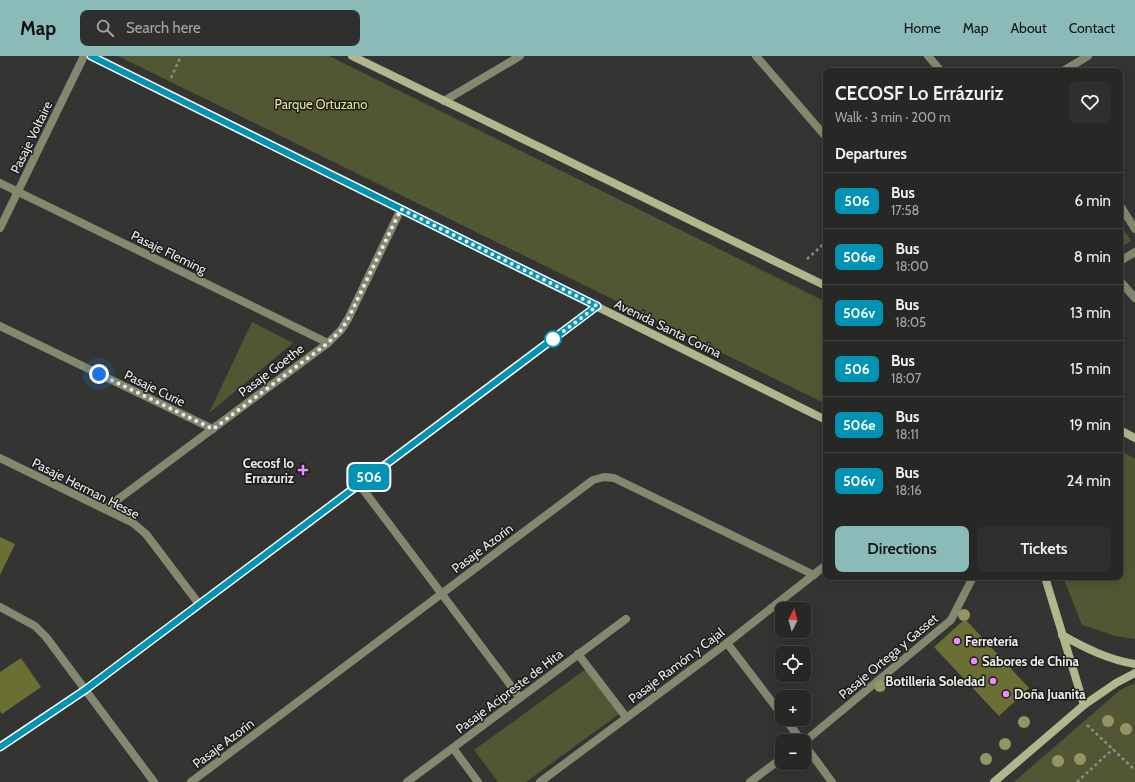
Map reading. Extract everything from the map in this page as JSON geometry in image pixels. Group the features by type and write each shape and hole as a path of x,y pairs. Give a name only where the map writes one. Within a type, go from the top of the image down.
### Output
{"main road":[{"name":"Avenida Santa Corina","path":"92,56 823,419"},
{"path":"352,56 823,284"},
{"path":"1123,431 1134,435"},
{"path":"1046,580 1084,705"},
{"path":"1062,635 1083,647 1104,656 1135,664"},
{"path":"994,782 1084,705 1110,687 1135,673"}],"street":[{"name":"Pasaje Voltaire","path":"0,228 84,56"},
{"path":"444,101 520,56"},
{"path":"756,56 823,134"},
{"path":"928,56 938,68"},
{"path":"1068,68 1088,56"},
{"name":"Pasaje Fleming","path":"0,183 328,343"},
{"name":"Pasaje Goethe","path":"105,509 328,343 341,330 348,319 401,209"},
{"path":"1123,210 1135,229"},
{"path":"1123,259 1135,252"},
{"path":"1123,284 1135,298"},
{"path":"0,747 85,690 597,306"},
{"name":"Pasaje Curie","path":"0,326 213,429"},
{"name":"Pasaje Herman Hesse","path":"0,458 133,523 146,534 199,604"},
{"name":"Pasaje Azorín","path":"191,782 593,480 604,477 614,478 814,574"},
{"path":"359,484 520,698"},
{"name":"Pasaje Ramón y Cajal","path":"540,782 727,643 823,567"},
{"name":"Pasaje Ortega y Gasset","path":"811,735 951,620 971,580"},
{"path":"0,607 35,626 46,637 154,782"},
{"name":"Pasaje Acipreste de Hita","path":"407,782 626,619"},
{"path":"727,643 775,706"},
{"path":"578,654 626,718"},
{"path":"790,726 797,734"},
{"path":"453,748 478,782"},
{"path":"811,753 832,782"},
{"path":"750,782 775,763"}],"path":[{"path":"171,80 181,56"},
{"path":"794,270 823,245"},
{"path":"1087,725 1135,770"},
{"path":"1077,782 1113,750"}],"green space":[{"name":"Parque Ortuzano","path":"118,56 329,56 823,301 823,403"},
{"path":"1123,229 1131,241 1123,246"},
{"path":"252,322 293,343 209,413"},
{"path":"1123,452 1135,459 1135,639 1116,636 1082,625 1064,580 1123,580"},
{"path":"586,669 619,714 526,782 498,782 474,750"},
{"path":"1135,683 1135,782 1014,782 1120,690"}],"building":[{"path":"0,537 15,544 0,575"},
{"path":"965,619 1029,688 999,716 934,647"},
{"path":"21,658 41,687 2,714 0,711 0,672"}],"bus line":[{"name":"506","path":"0,747 85,690 597,306 91,56"}],"place":[{"name":"Cecosf lo Errazuriz","path":"303,470"},
{"name":"Ferretería","path":"957,641"},
{"name":"Sabores de China","path":"974,661"},
{"name":"Botilleria Soledad","path":"993,681"},
{"name":"Doña Juanita","path":"1006,694"}],"route":[{"path":"99,374 213,429 328,343 341,330 348,319 401,209 597,306 548,343 553,339"}]}
